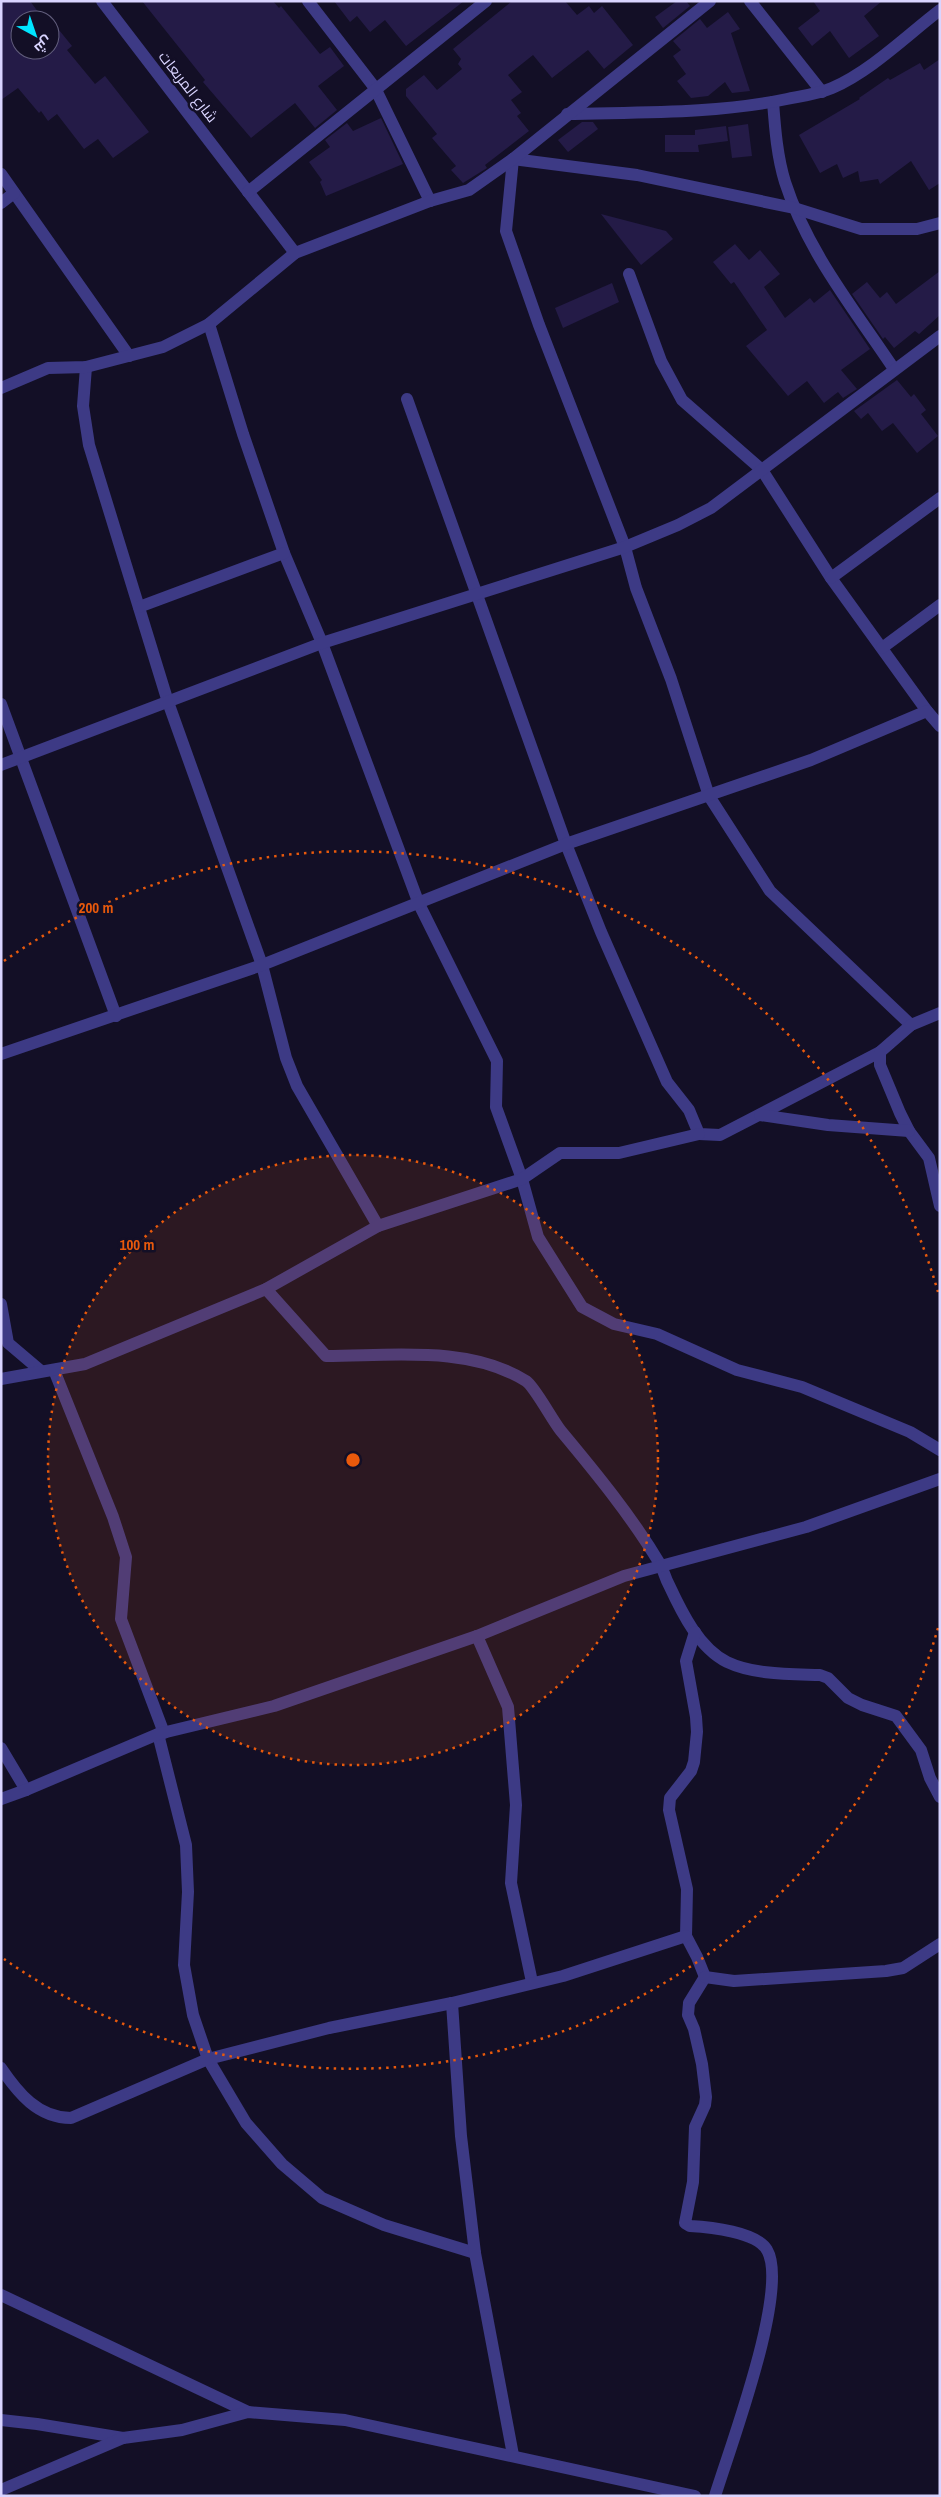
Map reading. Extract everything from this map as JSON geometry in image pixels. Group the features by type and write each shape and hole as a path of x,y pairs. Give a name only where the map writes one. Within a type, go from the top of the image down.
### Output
{"street":[{"name":"شارع المربعات","path":"102,1 295,252"},
{"path":"308,1 375,88 430,201"},
{"path":"248,192 375,88 486,1"},
{"path":"1,388 48,368 86,367 163,347 209,324 295,252 430,201 469,190 512,159 710,1"},
{"path":"750,1 822,92"},
{"path":"567,114 715,109 772,102 822,92 860,70 940,10"},
{"path":"772,102 784,179 794,208 812,247 894,369"},
{"path":"512,159 638,175 794,208 861,229 917,229 940,223"},
{"path":"512,159 506,231 539,325 590,452 624,547 636,588 672,679 709,796 770,891 911,1025"},
{"path":"1,174 129,356"},
{"path":"1,203 14,193"},
{"path":"629,274 661,361 682,400 762,470 831,578 927,711 940,726"},
{"path":"209,324 243,434 284,553 322,643 419,904 497,1061 496,1107 522,1179 538,1237 582,1307 614,1324 657,1334 737,1370 802,1387 910,1432 940,1450"},
{"path":"1,765 322,643 624,547 678,525 711,508 940,336"},
{"path":"86,367 84,406 89,445 168,702 262,965 286,1058 296,1086 378,1226"},
{"path":"406,399 566,844 601,932 667,1082 689,1110 699,1134"},
{"path":"831,578 940,498"},
{"path":"139,606 284,553"},
{"path":"882,648 940,605"},
{"path":"1,704 116,1016"},
{"path":"1,1054 262,965 566,844 811,760 927,711"},
{"path":"1,1378 85,1364 266,1289 378,1226 522,1179 560,1153 619,1153 699,1134 720,1135 880,1052 911,1025 940,1013"},
{"path":"880,1052 880,1065 909,1131 934,1157 940,1206"},
{"path":"759,1115 828,1125 909,1131"},
{"path":"266,1289 326,1356 430,1355 481,1361 528,1382 552,1420 599,1477 661,1566 668,1584 694,1632 714,1654 742,1668 820,1675 828,1678 855,1702 896,1716 921,1750 930,1778 940,1796"},
{"path":"1,1304 8,1343 47,1371 113,1517 126,1557 121,1619 161,1734 186,1845 188,1892 184,1965 193,2015 208,2059 246,2123 282,2164 322,2198 384,2225 474,2253"},
{"path":"1,1798 26,1790 161,1734 274,1706 477,1636 624,1576 806,1527 940,1479"},
{"path":"694,1632 686,1661 696,1716 697,1732 694,1762 691,1770 670,1798 669,1810 687,1889 686,1936 698,1957 705,1977"},
{"path":"477,1636 508,1707 516,1805 511,1883 532,1982"},
{"path":"1,1748 26,1790"},
{"path":"1,2068 17,2092 44,2113 57,2118 71,2118 208,2059 329,2028 452,2004 532,1982 563,1976 686,1936"},
{"path":"705,1977 734,1981 886,1971 903,1968 940,1944"},
{"path":"705,1977 689,2003 688,2015 694,2029 702,2064 706,2097 705,2105 695,2127 692,2182 685,2223 690,2226 747,2236 759,2241 767,2250 772,2271 771,2298 755,2371 715,2496"},
{"path":"452,2004 461,2136 474,2253 513,2455"},
{"path":"1,2296 248,2412"},
{"path":"1,2490 123,2438 182,2430 248,2412 345,2420 695,2496"},
{"path":"1,2420 123,2438"}],"building":[{"path":"1,1 30,1 37,10 10,10 10,60 60,60 60,31 72,46 67,50 95,84 105,76 149,132 113,158 98,139 84,149 57,114 48,121 41,111 39,113 18,88 1,100"},
{"path":"142,1 273,1 279,8 281,6 320,54 330,47 344,66 318,86 337,110 315,128 295,103 251,138 203,82 205,80"},
{"path":"334,1 464,1 406,46 385,20 370,32 357,16 350,22"},
{"path":"512,1 565,1 577,15 589,6 594,13 602,6 633,45 604,69 588,50 552,78 533,55 508,75 522,92 511,100 521,113 517,116 529,131 485,165 487,168 463,183 451,170 456,166 432,138 437,134 406,96 406,89 424,75 437,90 462,69 458,64 461,59 453,49"},
{"path":"677,1 686,1 690,6 663,28 655,17"},
{"path":"813,1 882,1 864,16 879,36 849,58 830,31 812,46 798,28 820,11"},
{"path":"728,12 740,29 731,33 750,91 732,93 725,82 708,96 691,98 677,81 686,74 673,56 681,50 673,41 700,19 707,28"},
{"path":"940,59 940,183 929,190 911,161 880,184 878,179 860,182 858,171 843,178 837,164 820,173 799,135 860,99 888,78 890,80 920,63 924,70"},
{"path":"381,118 403,164 326,196 320,182 322,180 309,162 330,147 325,140 347,123 353,131"},
{"path":"582,122 593,122 598,129 568,152 558,140"},
{"path":"748,124 752,156 732,158 728,127"},
{"path":"726,126 728,141 698,145 699,152 665,152 665,135 695,135 695,130"},
{"path":"601,214 666,231 673,239 641,265"},
{"path":"735,244 749,260 760,250 780,274 764,287 785,318 810,298 814,303 830,290 870,349 841,370 857,389 843,398 838,392 824,403 807,381 788,396 746,346 767,330 734,282 731,284 713,262"},
{"path":"940,271 940,315 919,334 915,331 894,348 885,337 883,339 852,294 867,282 880,298 887,292 896,304"},
{"path":"612,283 619,302 563,328 555,308"},
{"path":"897,380 911,397 914,394 926,410 921,414 938,436 917,453 893,423 882,431 868,413 861,419 854,411"}]}
